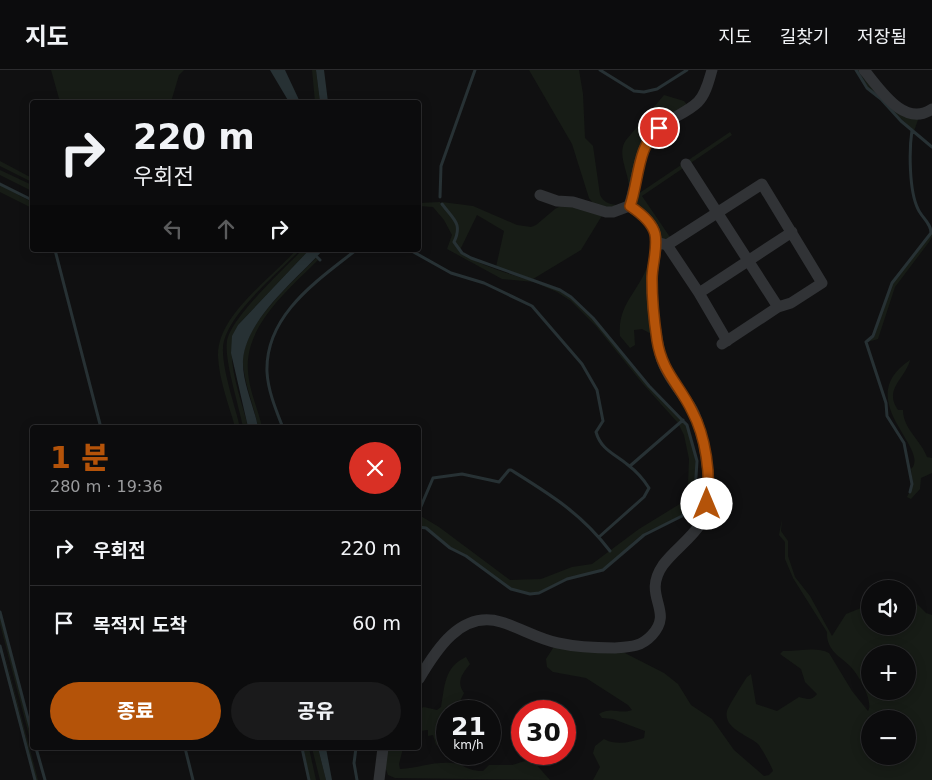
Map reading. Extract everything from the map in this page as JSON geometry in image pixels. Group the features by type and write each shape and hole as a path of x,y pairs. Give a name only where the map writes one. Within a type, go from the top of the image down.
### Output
{"street":[{"path":"630,206 644,150 651,135 697,103 703,95 712,70"},
{"path":"864,70 905,113 916,115 932,109"},
{"path":"686,164 778,307"},
{"path":"421,676 448,638 459,629 479,620 488,619 502,622 558,643 602,648 633,647 653,634 660,622 660,604 654,596 654,580 667,559 701,524 705,514 708,494 704,445 698,424 692,409 667,372 658,341 652,279 662,244 762,184 822,283 790,304 778,307 724,343 699,293 662,244 648,222 630,206"},
{"path":"540,195 557,202 573,202 606,212 613,212 630,206"},
{"path":"699,293 792,232"},
{"path":"379,780 383,750"}],"shaded area":[{"path":"51,70 184,70 179,75 172,100 59,100"},
{"path":"270,70 285,70 299,100 288,100"},
{"path":"312,70 316,70 320,100 315,100"},
{"path":"316,70 324,70 328,100 320,100"},
{"path":"529,70 579,70 583,94 585,138 593,146 600,195 606,202 611,204 620,205 626,201 628,193 629,188 622,151 626,140 664,95 684,101 688,106 657,126 629,199 621,208 595,206 589,198 572,144"},
{"path":"857,70 862,70 887,98 919,117 914,131 868,88"},
{"path":"730,132 732,135 642,196 672,240 659,241 633,204 635,196"},
{"path":"0,161 30,177 30,181 0,166"},
{"path":"0,170 30,184 30,190 0,175"},
{"path":"0,185 30,201 30,207 0,192"},
{"path":"440,202 454,220 457,229 454,242 460,251 485,265 548,286 572,299 596,320 647,385 682,420 678,423 643,384 595,325 571,301 557,292 534,282 502,279 447,249 452,235 444,220 433,207 421,206 421,203"},
{"path":"442,202 473,206 517,225 531,227 563,205 603,214 581,250 533,279 496,267 504,231 477,215 460,250 455,242 459,229 458,224"},
{"path":"932,228 932,237 929,242 895,287 878,339 867,342 874,337 892,283 931,233"},
{"path":"294,252 298,252 242,309 226,336 223,357 239,425 234,425 220,374 218,356 220,341 226,326 247,298"},
{"path":"300,252 307,252 238,325 232,349 232,362 247,425 243,425 230,371 227,341 238,319 271,281"},
{"path":"307,252 321,252 274,300 253,330 246,345 243,360 244,377 258,425 248,425 231,353 232,336 238,325"},
{"path":"316,258 318,260 282,296 261,324 253,339 249,354 248,371 261,425 258,425 244,372 244,350 258,321"},
{"path":"649,260 655,336 642,329 634,330 635,345 630,348 620,336 622,314 646,270"},
{"path":"910,360 894,390 894,403 898,410 903,410 909,429 927,457 932,458 932,473 921,478 920,489 911,499 907,497 913,485 911,469 915,460 889,407 888,391 894,375"},
{"path":"683,421 692,439 695,451 695,489 688,508 679,517 642,535 613,561 598,571 569,577 541,592 522,592 497,579 474,561 421,526 421,516 439,527 510,580 541,579 572,567 592,564 639,529 683,502 688,485 689,459 684,435 679,425"},
{"path":"782,519 781,531 788,541 788,556 795,577 810,596 832,636 846,614 861,608 861,635 916,635 916,603 926,613 932,615 932,780 593,780 600,767 593,753 595,746 604,739 619,743 644,738 645,731 613,719 602,718 599,714 604,712 632,710 628,705 586,678 553,672 547,667 546,659 555,645 619,650 664,673 678,684 691,705 712,719 734,750 764,776 769,775 773,771 764,753 758,744 733,727 727,717 727,711 745,680 751,674 756,704 777,711 799,697 813,698 817,694 805,682 801,669 780,654 783,651 824,651 829,653 852,691 867,710 861,710 861,765 916,765 916,710 868,710 869,700 916,700 916,645 861,645 861,681 847,663 831,648 827,632 793,578 785,559 785,542 779,535"},
{"path":"0,617 30,730 30,739 0,624"},
{"path":"0,636 38,780 36,780"},
{"path":"466,657 470,664 462,675 460,682 464,693 460,700 442,700 447,678 453,666"},
{"path":"424,707 436,710 436,745 433,735 428,736 428,730 421,731 421,708"},
{"path":"303,750 309,750 316,780 310,780"},
{"path":"312,750 318,750 326,780 320,780"},
{"path":"318,750 326,750 332,780 326,780"},
{"path":"387,750 402,750 399,764 400,769 436,764 459,765 483,771 489,765 537,765 550,780 395,778 388,775 384,764"}],"waterway":[{"path":"440,197 441,166 475,70"},
{"path":"600,70 634,91 644,92 657,89 687,70"},
{"path":"856,70 867,88 881,99 901,121 932,147"},
{"path":"910,492 912,484 904,443 887,416 886,403 866,342 873,336 892,283 931,233 930,226 918,209 913,192 910,159 912,130"},
{"path":"0,184 30,199"},
{"path":"421,527 426,528 450,548 466,556 511,589 530,594 539,593 567,579 603,570 644,535 682,516 688,509 695,493 697,461 687,425 649,386 593,318 571,297 560,290 462,253 454,242 457,236 457,226 442,204"},
{"path":"56,252 100,425"},
{"path":"282,425 271,393 267,372 269,352 275,333 296,301 325,274 353,252"},
{"path":"414,252 451,273 484,283 532,306 582,364 597,390 603,421 596,432 598,438 609,451 637,473 649,488 644,497 599,537"},
{"path":"317,257 320,260"},
{"path":"630,466 683,420"},
{"path":"421,506 433,478 462,474 499,482 511,470 565,506 588,526 610,551"},
{"path":"0,612 30,726"},
{"path":"0,646 35,780"},
{"path":"37,750 45,780"},
{"path":"186,750 193,780"},
{"path":"302,750 309,780"},
{"path":"356,750 354,763 357,780"}],"route":[{"path":"659,128 651,135 644,150 630,206 639,212 655,232 656,242 652,279 661,358 674,385 692,409 698,424 704,445 708,494 707,504"}]}
